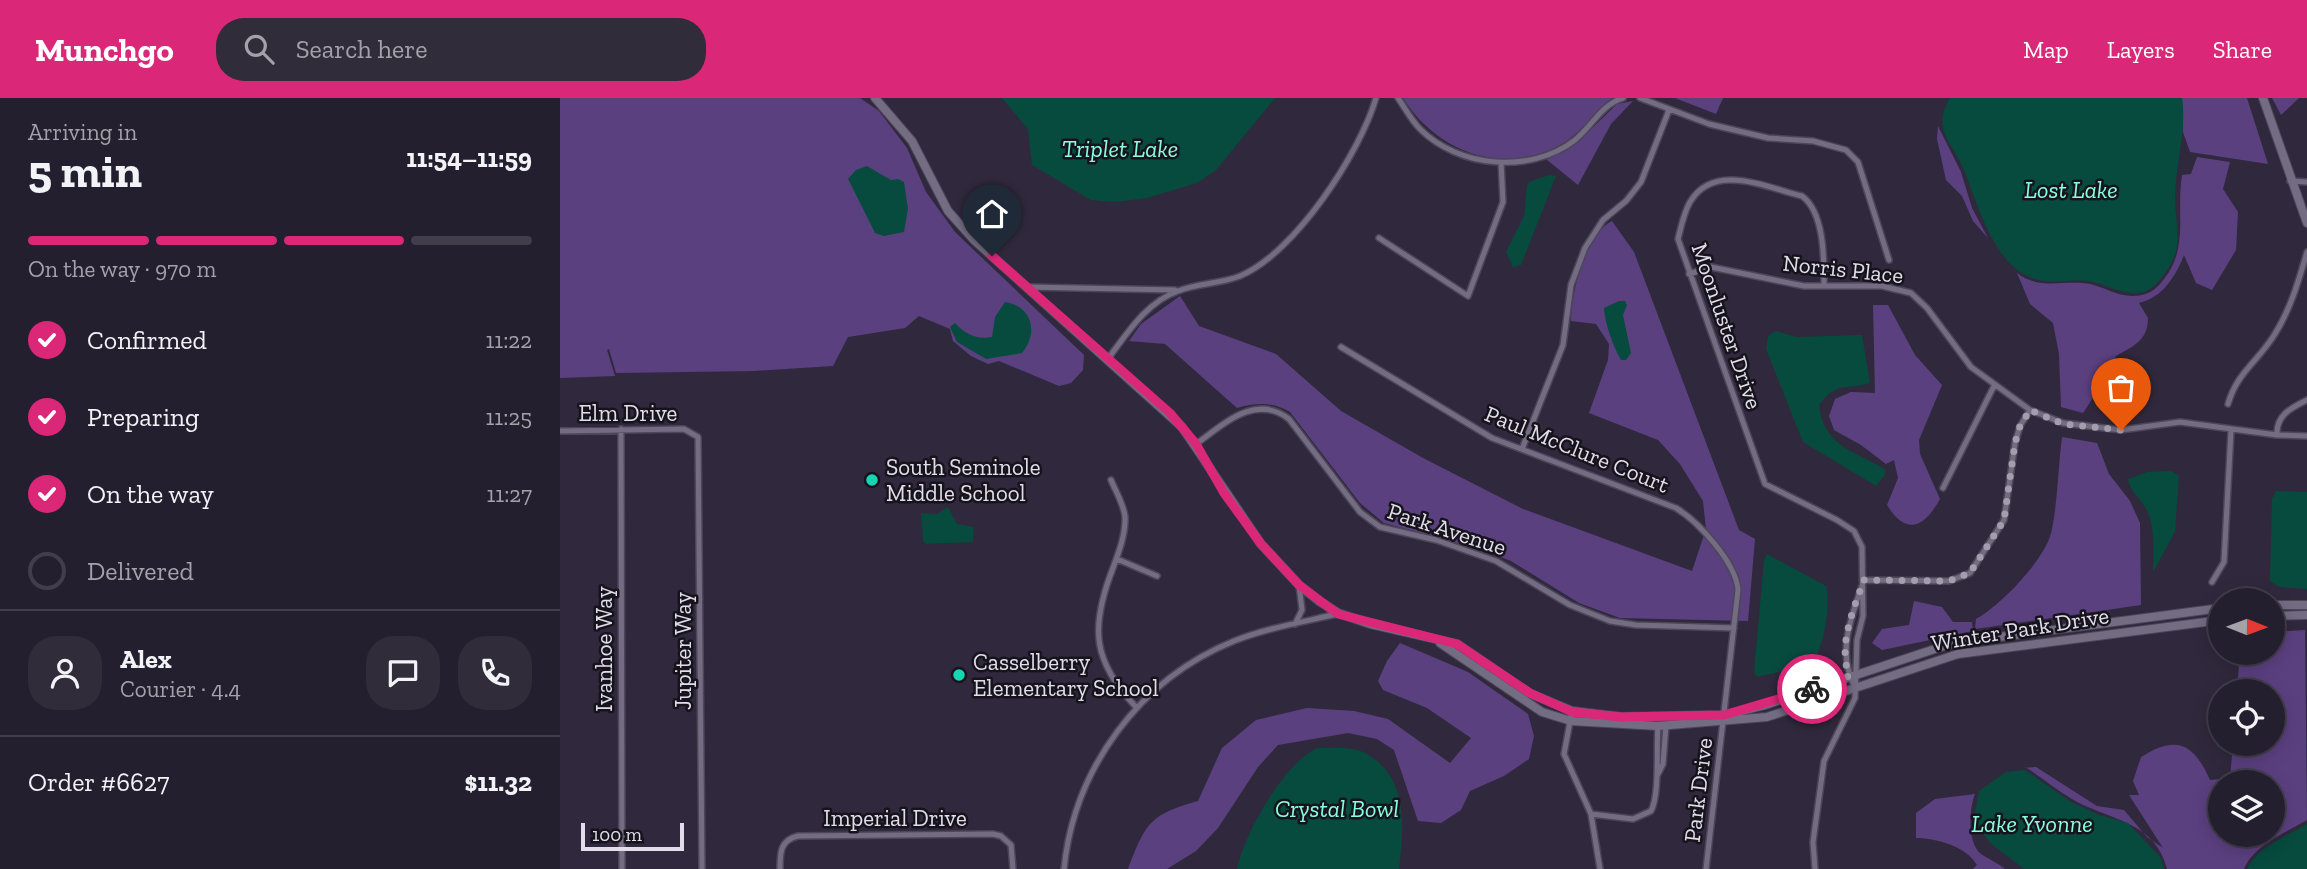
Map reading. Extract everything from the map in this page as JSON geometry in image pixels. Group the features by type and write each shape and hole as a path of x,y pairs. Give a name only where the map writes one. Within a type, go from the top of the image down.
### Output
{"street":[{"name":"Winter Park Drive","path":"877,98 912,141 948,211 974,240 1170,413 1196,444 1241,518 1299,585 1338,614 1457,644 1530,693 1572,712 1621,717 1767,718 1958,654 2208,621"},
{"path":"1026,286 1178,290 1240,276 1262,264 1295,234 1359,139 1376,98"},
{"path":"1398,98 1420,129 1447,148 1483,161 1501,162 1523,161 1562,148 1576,138 1606,107 1623,98"},
{"path":"1640,98 1709,124 1768,138 1813,141 1846,150 1858,162 1889,260"},
{"path":"2263,98 2307,223"},
{"path":"1522,449 1563,345 1571,285 1585,248 1602,220 1626,201 1641,182 1669,110"},
{"path":"1379,237 1468,296 1503,202 1501,162"},
{"name":"Moonluster Drive","path":"1824,286 1817,223 1808,201 1802,196 1734,180 1711,180 1689,204 1678,239 1765,484 1838,520 1854,531 1862,547 1863,616 1853,675"},
{"path":"2290,181 2307,182"},
{"path":"2228,404 2234,384 2271,341 2284,319 2307,252"},
{"name":"Norris Place","path":"1689,274 1711,267 1804,286 1882,286 1910,293 1927,308 1971,367 2030,410 2063,424 2121,430 2168,421 2231,431 2307,436"},
{"path":"1107,360 1148,309 1178,290"},
{"name":"Paul McClure Court","path":"1341,347 1492,438 1690,516 1733,569 1737,579 1734,628"},
{"path":"1943,488 1994,386"},
{"path":"2277,435 2278,423 2284,412 2307,400"},
{"name":"Park Avenue","path":"1196,444 1244,411 1269,408 1289,419 1360,512 1380,527 1445,542 1496,561 1587,614 1610,621 1636,625 1734,628"},
{"path":"1864,580 1949,581 1970,573 2004,520 2015,443 2020,426 2030,410"},
{"name":"Ivanhoe Way","path":"621,429 622,869"},
{"name":"Elm Drive","path":"560,430 684,429 695,433"},
{"path":"2212,582 2224,562 2231,431"},
{"name":"Jupiter Way","path":"695,433 700,446 702,869"},
{"path":"1111,480 1125,517 1117,559 1102,596 1097,634 1109,674 1136,707"},
{"path":"1117,559 1157,576"},
{"name":"Moonluster Drive","path":"1853,675 1845,666 1846,637 1864,580"},
{"path":"1295,624 1302,610 1299,585"},
{"path":"2286,605 2307,605"},
{"path":"2204,610 2205,621"},
{"name":"Winter Park Drive","path":"1438,641 1524,702 1571,722 1662,726 1724,719 1953,643 2208,610"},
{"path":"1064,869 1075,813 1094,766 1136,707 1182,668 1211,652 1235,641 1338,614"},
{"path":"2286,616 2307,615"},
{"path":"1724,719 1734,628"},
{"path":"2070,628 2071,638"},
{"path":"1846,637 1857,640"},
{"path":"1815,869 1813,842 1824,761 1852,710 1856,687 1853,675"},
{"path":"1572,712 1564,754 1591,814 1600,869"},
{"name":"Park Drive","path":"1706,869 1724,719"},
{"path":"1591,814 1641,817 1655,803 1662,726"},
{"name":"Imperial Drive","path":"780,869 785,842 798,836 993,834 1006,839 1011,845 1013,869"}],"shaded area":[{"path":"560,98 860,98 879,111 907,148 926,192 955,232 1084,355 1083,370 1071,383 1059,386 999,361 988,364 971,356 953,341 950,329 919,316 905,328 848,337 833,366 754,371 616,373 609,349 607,350 615,376 560,378"},
{"path":"1403,98 1612,98 1568,140 1538,154 1516,159 1494,158 1452,145 1417,117"},
{"path":"1675,98 1723,98 1716,114"},
{"path":"2182,98 2247,98 2268,164 2190,152 2183,132"},
{"path":"2272,98 2299,98 2281,115"},
{"path":"1633,101 1611,124 1578,185 1546,159 1579,141 1617,104"},
{"path":"1938,126 1961,172 1972,208 1988,238 1973,221 1962,196 1946,180 1937,139"},
{"path":"2197,157 2230,162 2223,189 2238,212 2236,250 2212,290 2196,283 2184,255 2167,285 2155,296 2139,303 2148,318 2145,332 2138,342 2116,356 2108,370 2107,382 2098,390 2083,413 2061,407 2059,354 2053,323 2030,304 2017,273 2035,282 2090,284 2126,296 2150,292 2164,279 2177,255 2182,175 2191,174"},
{"path":"1612,221 1634,252 1739,530 1755,539 1748,621 1620,618 1579,603 1511,561 1480,549 1384,523 1360,503 1290,412 1265,404 1237,408 1165,344 1129,341 1141,324 1180,296 1199,326 1276,354 1341,411 1423,458 1523,509 1692,571 1706,529 1703,501 1680,464 1658,440 1589,413 1608,360 1609,344 1596,324 1571,321 1572,309 1577,281 1587,251 1602,228"},
{"path":"1873,305 1888,305 1915,355 1942,385 1919,440 1920,454 1940,499 1928,517 1915,524 1901,521 1887,505 1898,478 1894,460 1886,464 1861,445 1834,430 1829,416 1835,399 1851,392 1875,393"},
{"path":"2062,437 2097,443 2109,474 2130,501 2140,523 2141,605 1975,629 1976,619 2022,580 2049,540 2056,506"},
{"path":"1914,601 1942,607 1953,622 1972,622 1973,631 1882,650 1872,643 1882,629 1909,625"},
{"path":"2305,630 2307,820 2285,832 2285,770 2231,770 2232,756 2285,756 2285,679 2238,679 2239,665 2286,665 2286,631"},
{"path":"1400,643 1468,672 1528,714 1534,736 1529,759 1504,776 1470,791 1461,810 1441,823 1418,821 1394,750 1377,739 1348,733 1278,745 1258,767 1218,828 1196,851 1167,869 1128,869 1151,823 1169,811 1198,801 1222,748 1256,720 1307,708 1354,711 1388,719 1450,763 1471,738 1427,708 1383,690 1378,681 1387,661"},
{"path":"2174,745 2191,751 2208,776 2208,847 2262,847 2244,869 2167,869 2161,853 2152,841 2163,848 2129,795 2139,795 2133,781 2141,757 2165,746"},
{"path":"2036,767 2097,806 2124,810 2144,834 2072,799 2027,768 2021,768"},
{"path":"1975,794 1971,808 1973,842 1981,854 2005,869 1973,869 1977,865 1959,849 1942,842 1916,838 1916,813 1935,799"}],"water":[{"name":"Triplet Lake","path":"1002,98 1275,98 1216,170 1197,183 1147,198 1115,202 1091,200 1032,165 1028,129"},
{"name":"Lost Lake","path":"1950,98 2182,98 2183,123 2175,199 2177,245 2171,263 2159,281 2143,292 2128,293 2094,282 2039,280 2024,274 2011,264 1990,235 1964,170 1945,136 1942,119"},
{"path":"867,166 891,180 904,182 908,209 904,232 884,236 875,233 848,179 856,170"},
{"path":"1549,175 1556,176 1521,265 1513,267 1506,252 1524,216 1527,186 1529,182"},
{"path":"1625,301 1627,305 1623,315 1631,353 1626,360 1621,360 1615,348 1604,308"},
{"path":"1005,302 1021,309 1030,322 1030,337 1022,353 986,359 957,342 950,327 955,323 972,335 992,337 995,317"},
{"path":"1775,331 1797,337 1862,335 1870,383 1837,389 1819,405 1826,429 1833,438 1885,469 1885,475 1876,486 1803,442 1766,349 1768,336"},
{"path":"2171,471 2179,476 2175,532 2153,572 2153,539 2149,514 2128,479 2148,472"},
{"path":"2276,491 2307,492 2307,589 2279,587 2270,581 2272,499"},
{"path":"948,507 957,524 974,527 973,542 926,544 923,541 921,513 937,514"},
{"path":"1767,554 1826,586 1827,614 1820,647 1812,661 1758,677 1754,673 1764,560"},
{"name":"Crystal Bowl","path":"1317,748 1360,751 1379,763 1390,775 1400,804 1402,820 1399,869 1237,869 1248,837 1267,801 1291,769"},
{"name":"Lake Yvonne","path":"2025,770 2071,802 2099,815 2128,823 2161,858 2164,869 2024,869 1989,842 1974,819 1979,791 2006,772"},
{"path":"2307,824 2307,869 2247,869 2267,847 2285,847 2285,836"}],"way so far":[{"path":"1812,689 1849,676 1845,666 1846,639 1864,580 1949,581 1970,573 2004,520 2015,443 2020,426 2030,410 2063,424 2121,430"}],"place":[{"name":"South Seminole Middle School","path":"872,480"},
{"name":"Casselberry Elementary School","path":"959,675"}],"route":[{"path":"992,256 1170,413 1208,461 1224,493 1261,544 1299,585 1338,614 1457,644 1530,693 1572,712 1621,717 1724,715 1812,689"}]}
